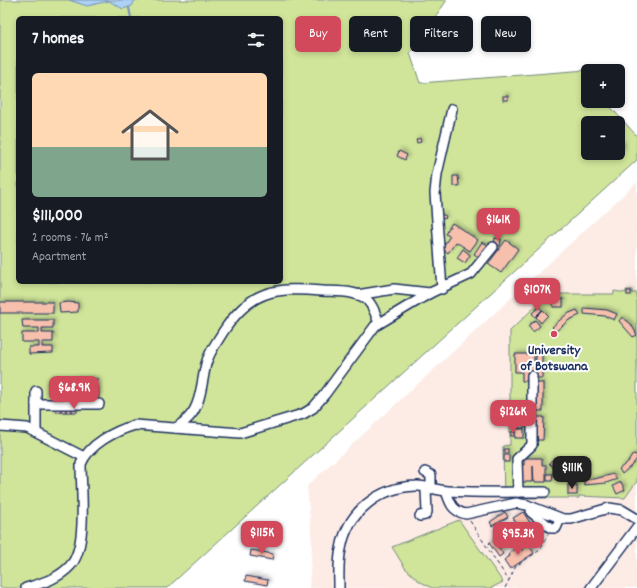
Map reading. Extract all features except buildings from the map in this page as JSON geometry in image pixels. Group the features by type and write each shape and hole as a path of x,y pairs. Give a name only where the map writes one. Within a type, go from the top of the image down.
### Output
{"lane":[{"path":"442,289 436,193 437,174 452,109"},
{"path":"26,588 49,581 72,565 77,553 81,526 82,464 84,456 96,444 129,427 142,425 240,433 304,414 317,404 366,335 379,323 430,294 471,274 493,247"},
{"path":"176,428 191,416 212,349 232,318 248,303 262,294 277,290 305,290 358,295 394,289 430,294"},
{"path":"358,295 368,301 379,323"},
{"path":"518,492 517,459 532,445 532,376"},
{"path":"36,391 36,432"},
{"path":"36,404 99,404"},
{"path":"0,426 20,426 36,432 84,456"},
{"path":"420,516 427,514 423,504 431,475 425,472"},
{"path":"339,588 340,558 343,540 350,523 361,509 373,499 398,488 420,485 428,489"},
{"path":"345,588 347,546 355,526 365,513 388,497 400,493 428,489 446,491 545,492"},
{"path":"446,491 452,507 458,512 466,514 516,503 527,505 560,519 571,519 609,508 622,510 637,519"},
{"path":"531,512 551,528 556,528 560,519"},
{"path":"591,588 637,527"}],"path":[{"path":"466,514 509,581"},
{"path":"505,588 516,566 540,550 551,528"}],"shaded area":[{"name":"University of Botswana","path":"637,182 637,588 309,588 312,544 307,486"}],"green space":[{"path":"0,0 447,0 436,16 410,16 410,53 420,83 581,70 581,108 611,108 619,116 581,116 581,160 625,160 625,123 637,136 637,160 167,588 0,588"},
{"path":"626,290 632,290 632,293 637,293 637,481 625,498 579,496 579,498 504,498 503,446 510,445 510,331 548,294 614,294 614,291 626,293"},
{"path":"459,520 503,582 491,588 432,588 419,581 405,568 392,547"}],"water":[{"path":"69,0 135,0 132,6 123,9 109,1 87,6"}],"waterway":[{"path":"129,8 131,16"}],"place":[{"name":"University of Botswana","path":"554,334"}]}
